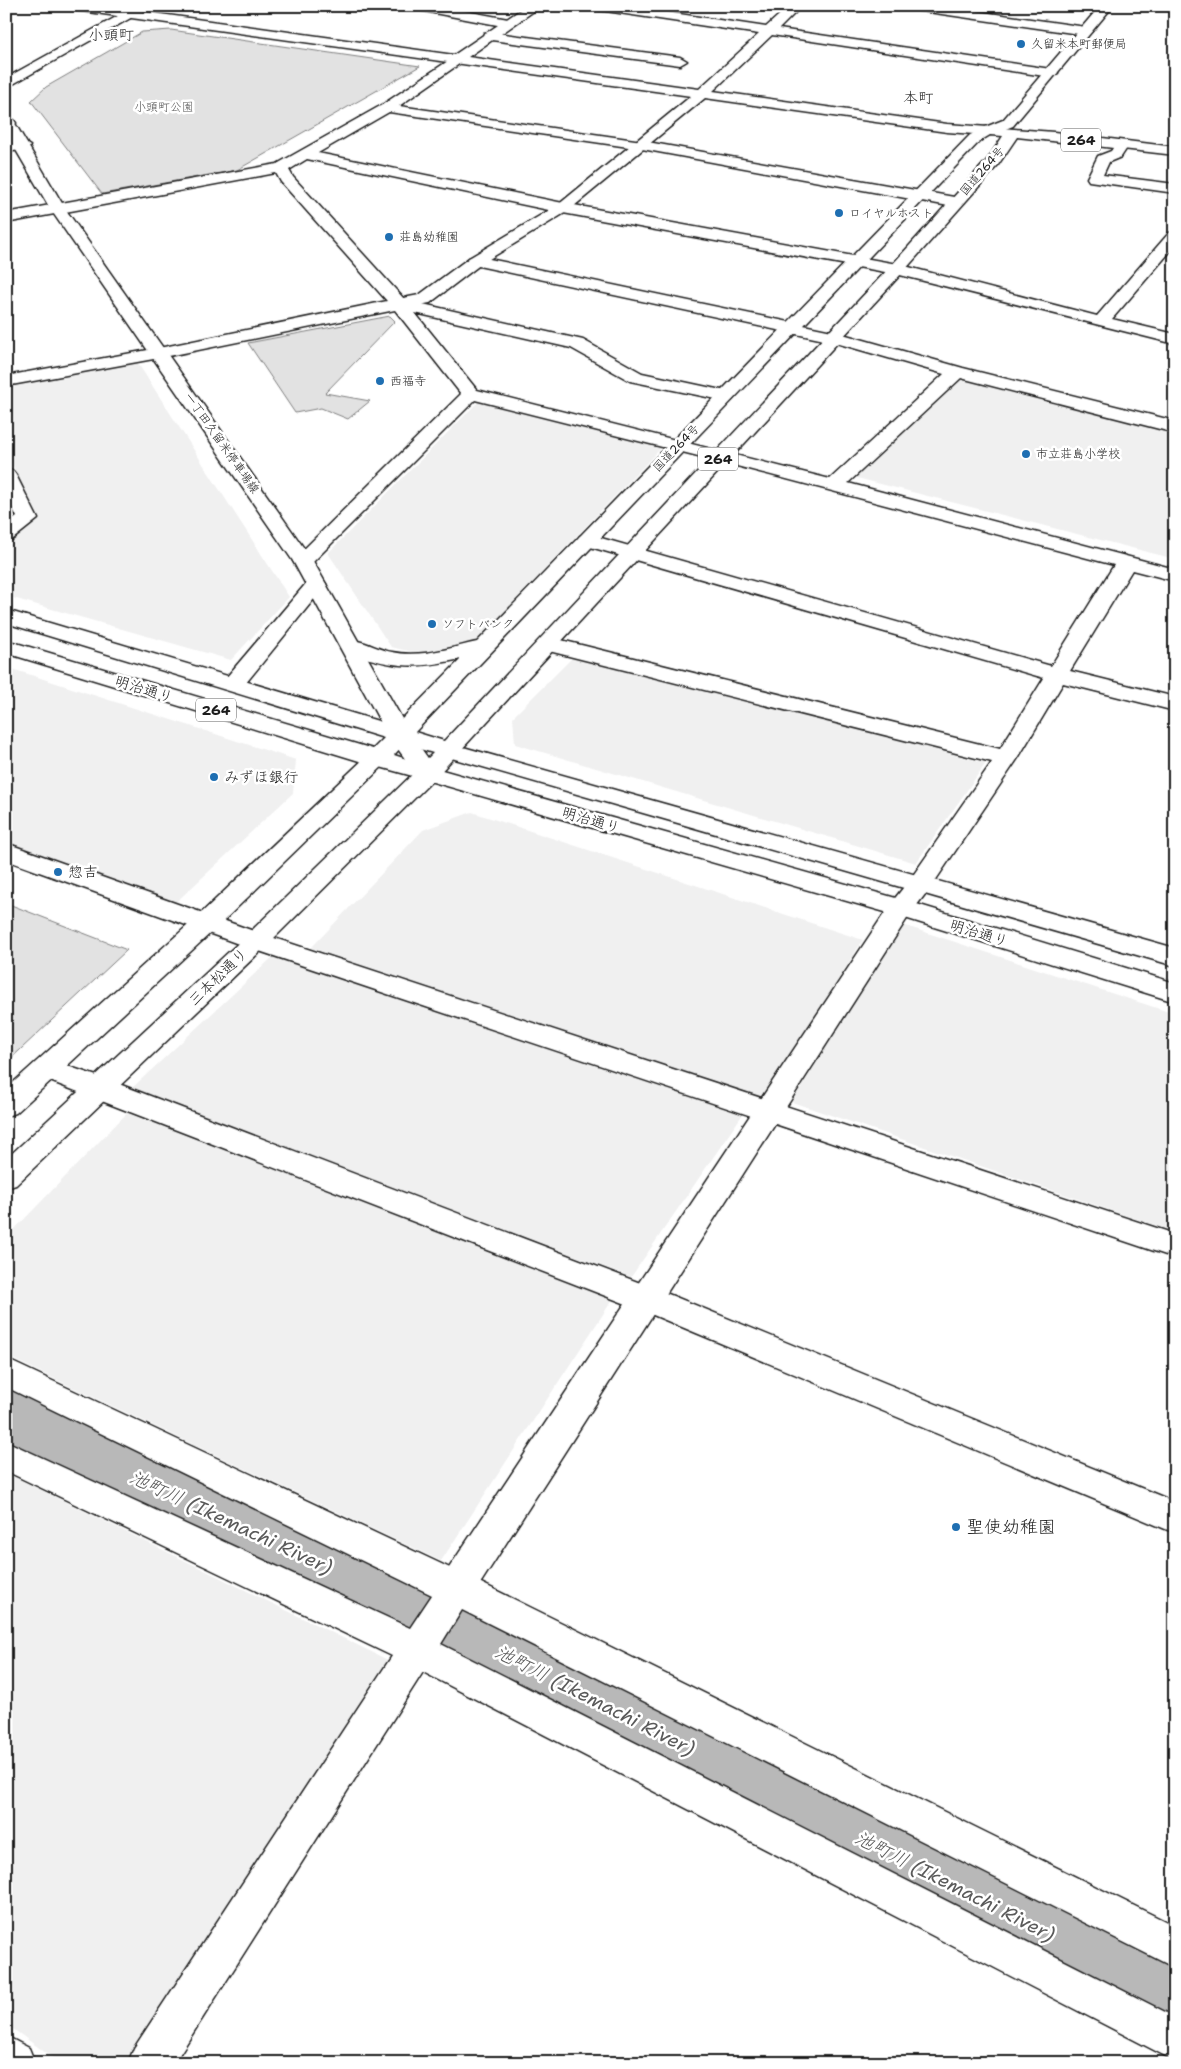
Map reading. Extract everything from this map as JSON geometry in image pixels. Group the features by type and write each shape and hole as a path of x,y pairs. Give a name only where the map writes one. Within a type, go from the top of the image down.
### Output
{"main road":[{"path":"74,6 457,58 701,95 947,128 982,135"},
{"path":"6,84 146,6"},
{"path":"418,6 508,22"},
{"path":"6,218 59,210 281,168 308,155 387,108 508,22 535,6"},
{"path":"599,6 1051,74"},
{"path":"6,381 159,353 424,299 475,261 563,208 701,95 766,32 796,6"},
{"path":"914,6 1086,31"},
{"path":"1009,133 1051,74 1107,6"},
{"path":"489,36 680,61"},
{"path":"16,65 44,63"},
{"path":"387,108 642,145 954,202"},
{"name":"一丁田久留米停車場線","path":"7,122 15,147 303,561 399,734 427,773"},
{"name":"国道264号","path":"427,773 634,554 721,456 897,269 954,202 993,162 1009,133"},
{"name":"国道264号","path":"377,759 678,445 858,262 920,196 982,135 1009,133 1119,149 1175,161"},
{"path":"1119,149 1103,159 1094,178 1175,189"},
{"name":"国道264号","path":"1119,149 1175,151"},
{"path":"308,155 563,208 897,269 1101,322 1175,339"},
{"path":"281,168 286,179 399,304 471,394 721,456 1175,575"},
{"path":"1101,322 1175,236"},
{"path":"475,261 832,336 957,372 1175,427"},
{"path":"399,304 578,344 636,377 726,396"},
{"path":"834,486 957,372"},
{"path":"303,561 471,394"},
{"path":"6,475 28,519 6,535"},
{"path":"587,540 1058,675 1175,704"},
{"path":"149,2063 645,1298 770,1111 901,908 920,884 1006,758 1126,563"},
{"path":"232,684 316,584"},
{"name":"明治通り","path":"6,616 449,750 1175,957"},
{"path":"550,644 1006,758"},
{"name":"明治通り","path":"6,646 377,759 901,908 1175,993"},
{"path":"351,646 390,659 424,660 482,648"},
{"path":"6,1106 206,923 377,759"},
{"name":"三本松通り","path":"6,1177 256,941 427,773"},
{"path":"6,851 256,941 1175,1246"},
{"path":"47,1069 101,1088 645,1298 1175,1518"},
{"path":"6,1372 456,1589 1175,1948"},
{"path":"6,1454 417,1650 1175,2040"},
{"path":"6,2057 14,2063"}],"shaded area":[{"path":"137,362 289,597 231,660 6,596 6,543 38,518 6,451 6,386"},
{"name":"市立荘島小学校","path":"962,377 1175,432 1175,559 853,477"},
{"path":"479,401 663,446 471,646 417,653 391,647 328,553"},
{"path":"575,655 986,763 916,863 515,744 513,717"},
{"path":"6,667 296,760 293,793 174,904 6,844"},
{"path":"472,812 863,940 763,1098 311,948 423,830"},
{"path":"903,925 1175,1014 1175,1232 792,1102"},
{"path":"275,955 745,1111 631,1277 132,1088"},
{"path":"127,1113 613,1299 441,1561 6,1356 6,1238"},
{"path":"6,1473 392,1662 125,2063 60,2063 6,2024"}],"green space":[{"name":"小頭町公園","path":"171,30 420,66 237,170 102,194 31,101 46,87 142,32"},
{"path":"390,316 395,321 325,393 370,401 348,419 321,408 295,413 248,343"},
{"path":"6,903 127,950 6,1063"}],"waterway":[{"name":"池町川 (Ikemachi River)","path":"6,1419 394,1596 1175,2000"}],"place":[{"name":"久留米本町郵便局","path":"1021,44"},
{"name":"ロイヤルホスト","path":"839,213"},
{"name":"荘島幼稚園","path":"389,237"},
{"name":"西福寺","path":"380,381"},
{"name":"市立荘島小学校","path":"1026,454"},
{"name":"ソフトバンク","path":"432,624"},
{"name":"みずほ銀行","path":"214,777"},
{"name":"惣吉","path":"58,872"},
{"name":"聖使幼稚園","path":"956,1527"}],"district":[{"name":"小頭町","path":"111,35"},
{"name":"本町","path":"918,98"}]}
